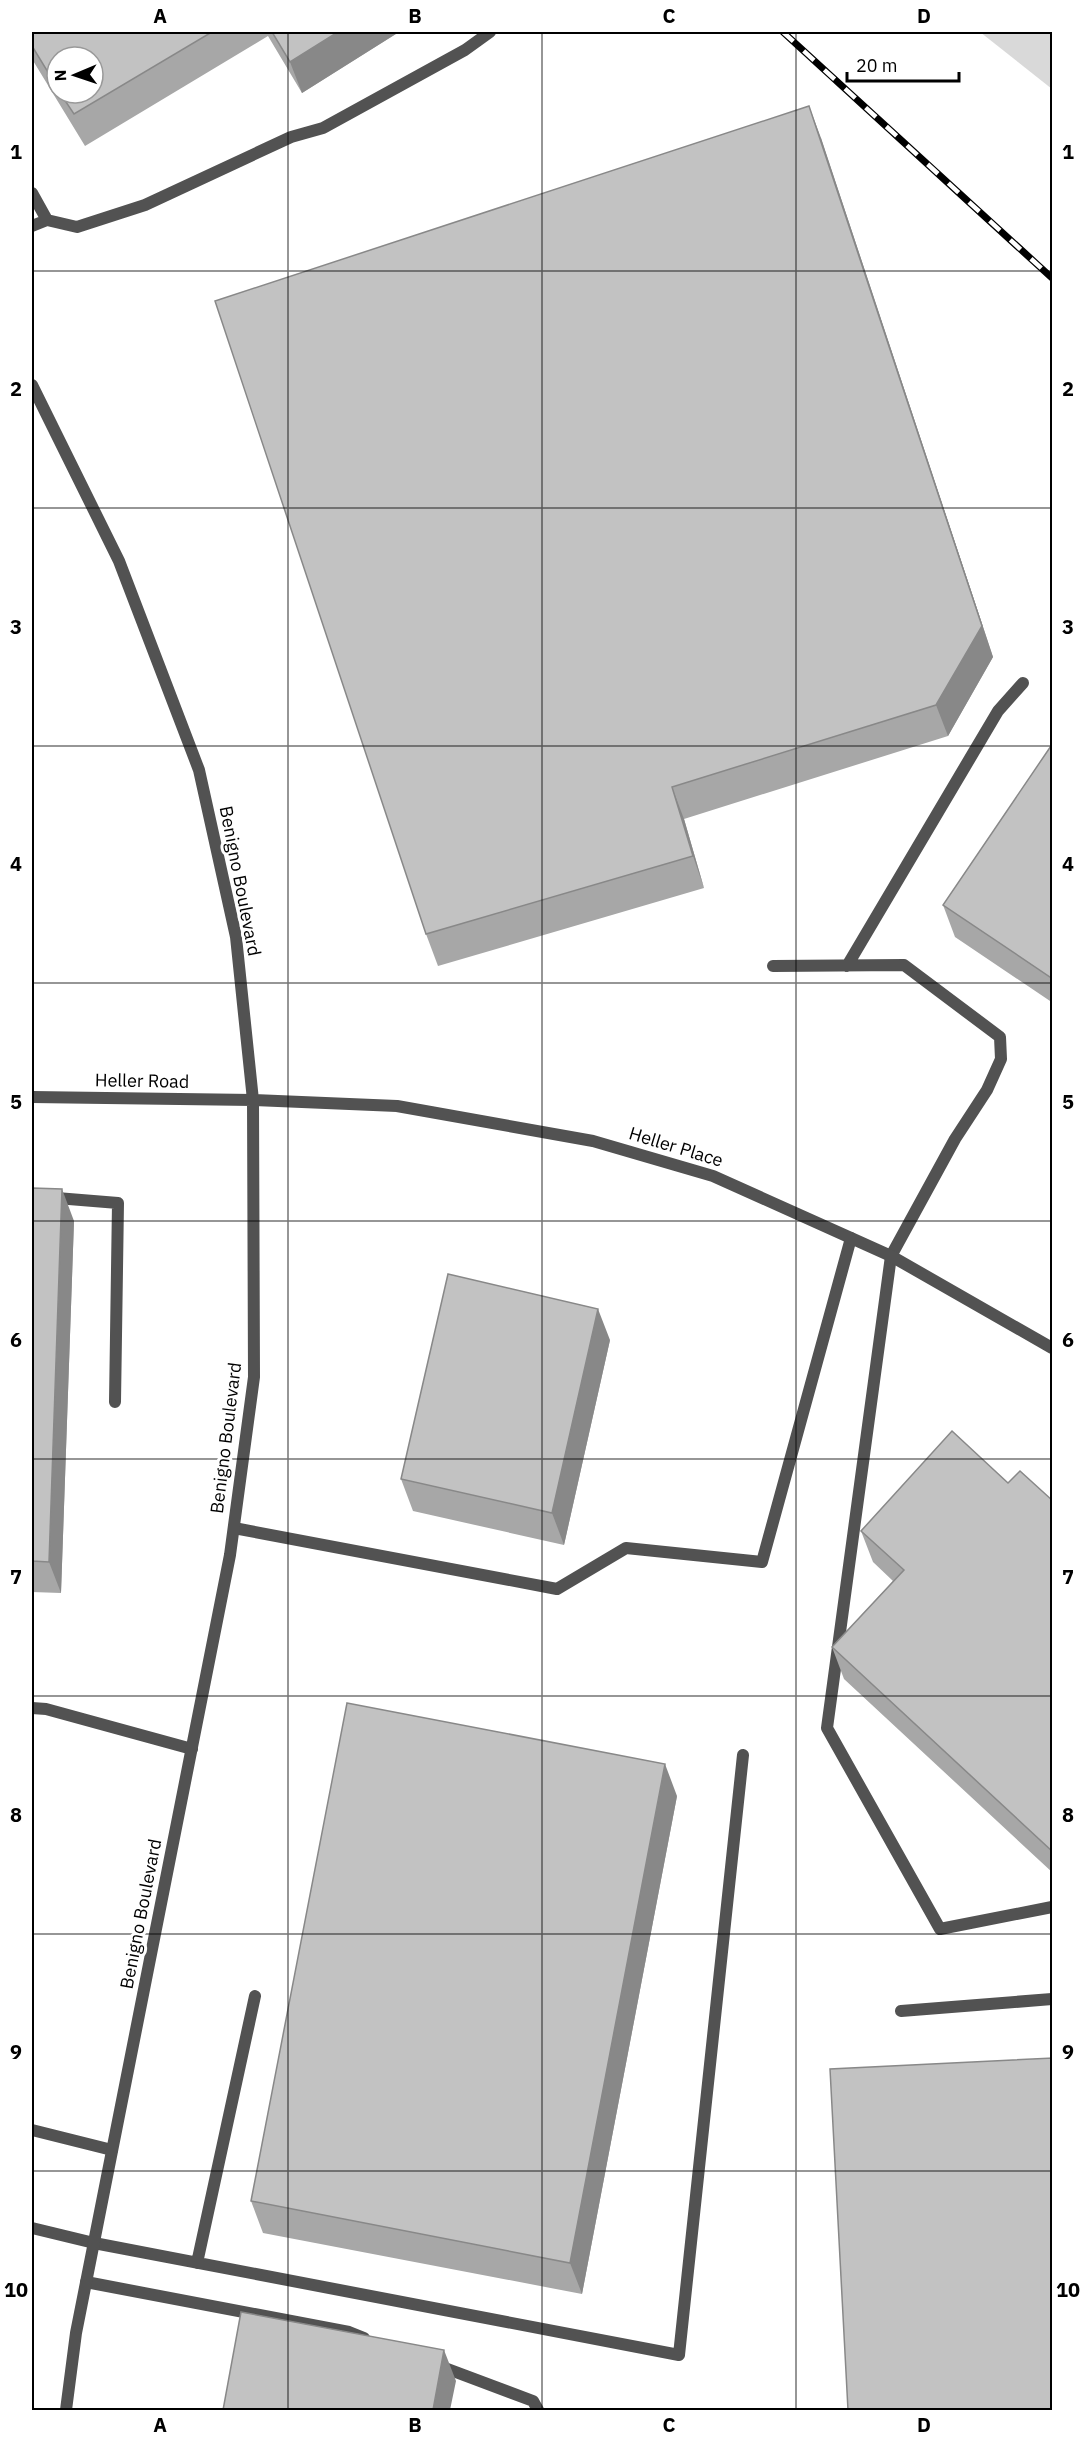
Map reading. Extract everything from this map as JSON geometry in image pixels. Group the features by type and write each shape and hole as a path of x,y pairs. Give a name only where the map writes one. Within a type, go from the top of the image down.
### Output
{"street":[{"path":"32,226 46,220 77,227 145,205 291,137 323,128 465,50 490,32"},
{"path":"32,193 46,220"},
{"name":"Benigno Boulevard","path":"32,385 119,561 199,770 236,937 253,1100 254,1377 234,1528 76,2333 66,2410"},
{"path":"847,966 998,711 1023,683"},
{"path":"772,966 904,965 1000,1037 1001,1059 987,1090 955,1139 891,1256 827,1728 940,1929 1053,1907"},
{"name":"Heller Road","path":"32,1097 253,1100"},
{"name":"Heller Place","path":"253,1100 397,1106 593,1142 713,1176 891,1256 1053,1348"},
{"path":"32,1196 118,1203 115,1402"},
{"path":"234,1528 557,1589 626,1548 762,1562 851,1238"},
{"path":"32,1708 45,1709 192,1749"},
{"path":"32,2228 94,2244 679,2355 743,1755"},
{"path":"197,2263 255,1996"},
{"path":"901,2011 1053,1999"},
{"path":"32,2130 112,2150"},
{"path":"86,2282 349,2332 381,2344"},
{"path":"425,2360 533,2401 538,2410"}],"shaded area":[{"path":"980,32 1052,32 1052,89"}],"building":[{"path":"32,32 212,32 105,96 105,45 45,45 45,67 32,46"},
{"path":"272,32 338,32 290,62"},
{"path":"68,105 89,105 74,114"},
{"path":"809,106 982,626 936,705 672,787 693,856 426,934 215,301"},
{"path":"1053,743 1053,979 943,905"},
{"path":"32,1188 62,1189 49,1562 32,1561"},
{"path":"448,1274 598,1309 552,1513 401,1479"},
{"path":"952,1431 1008,1483 1020,1471 1053,1501 1053,1852 832,1647 904,1570 861,1531"},
{"path":"347,1703 665,1764 570,2263 251,2201"},
{"path":"1053,2058 1053,2410 848,2410 830,2069"},
{"path":"241,2312 444,2350 433,2410 223,2410"}],"railway":[{"path":"783,32 1052,278"}]}
